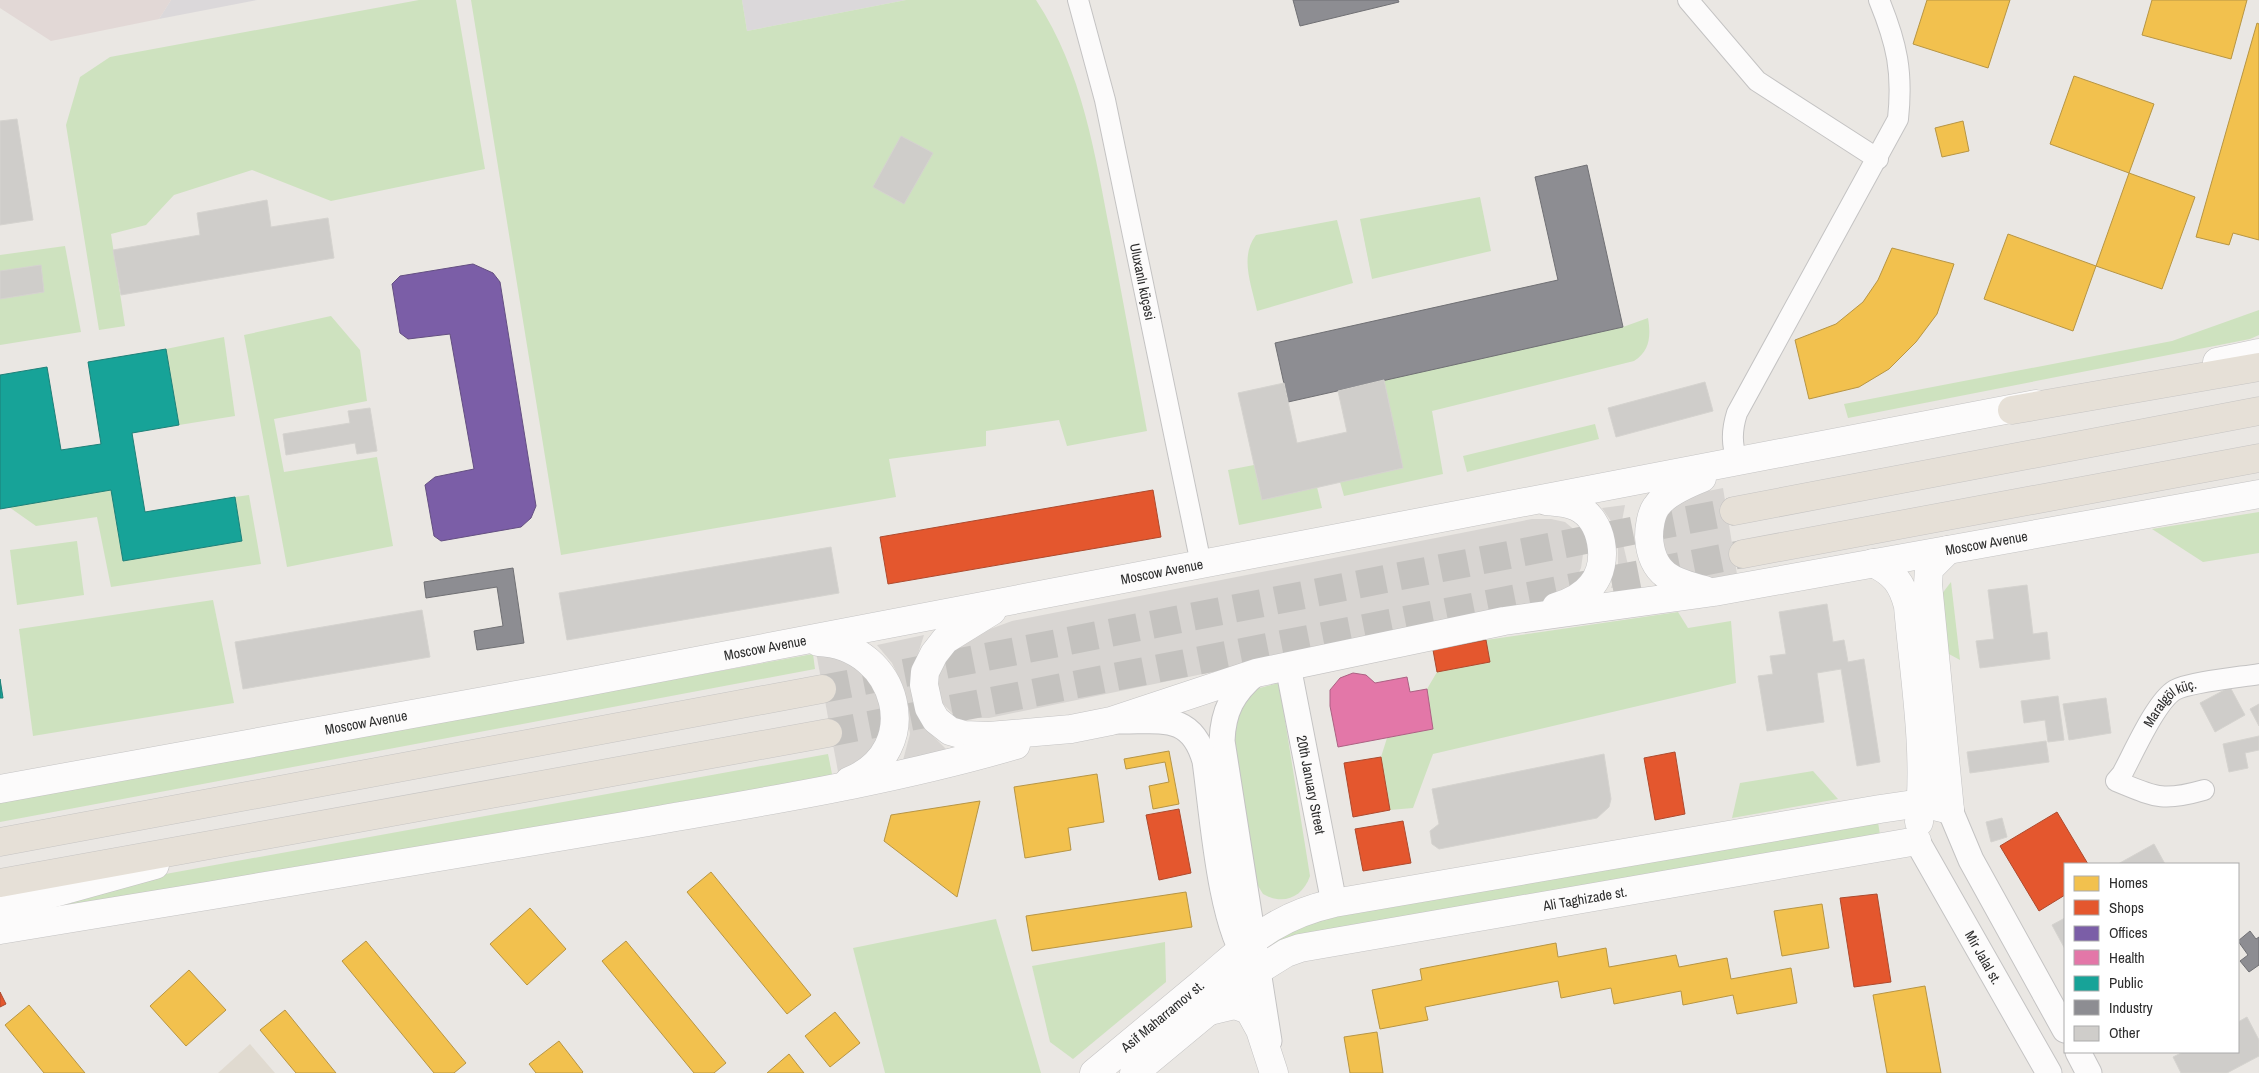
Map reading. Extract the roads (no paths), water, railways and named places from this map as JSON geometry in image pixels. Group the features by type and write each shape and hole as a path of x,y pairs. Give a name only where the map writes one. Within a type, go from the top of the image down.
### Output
{"highway":[{"path":"2012,410 2259,367"},
{"path":"1734,511 2259,411"},
{"path":"1743,554 2259,458"},
{"path":"4,840 822,689"},
{"path":"0,883 828,733"}],"main road":[{"path":"1528,501 2012,410 2259,353"},
{"path":"1714,592 1680,584 1666,576 1657,566 1650,548 1649,527 1656,507 1668,495 1737,463"},
{"name":"Moscow Avenue","path":"1531,616 1714,592 2259,494"},
{"name":"Moscow Avenue","path":"0,789 546,690 1528,501"},
{"path":"0,930 392,867 950,765 1071,729 1111,721 1256,673 1531,616 1572,601 1582,595 1592,586 1599,573 1602,557 1601,541 1597,529 1588,515 1576,506 1561,502 1528,501"},
{"path":"1948,550 1929,569 1928,584 1950,810"},
{"path":"1873,563 1896,578 1903,589 1908,606 1922,747 1921,803 1917,841"},
{"path":"1013,600 958,630 945,640 934,654 926,672 924,685 929,708 936,720 950,731 964,736 989,736 1071,729"},
{"path":"795,641 832,642 863,655 875,666 888,685 894,707 893,732 886,751 874,767 858,778 831,788"},
{"path":"1275,1073 1260,1030 1249,1010 1213,997 1247,945 1295,914 1334,903 1921,803 1950,810"},
{"path":"1880,810 1887,814 1894,824 1892,836 1883,847"},
{"path":"1917,841 1950,810"},
{"path":"0,908 267,835"},
{"name":"Ali Taghizade st.","path":"1213,997 1286,953 1313,944 1917,841"},
{"name":"Asif Maharramov st.","path":"1094,1073 1213,997"},
{"name":"Asif Maharramov st.","path":"1134,1073 1213,997"}],"street":[{"name":"Uluxanlı küçəsi","path":"1078,0 1105,100 1201,564"},
{"path":"1688,0 1757,81 1878,159"},
{"path":"1737,463 1732,441 1732,428 1738,413 1878,159 1898,119 1901,88 1898,62 1891,34 1878,0"},
{"name":"20th January Street","path":"1288,666 1334,903"},
{"path":"1247,945 1222,740 1225,718 1234,696 1239,687 1256,673"},
{"name":"Maralgöl küç.","path":"2204,790 2185,795 2153,796 2116,781 2122,774 2160,706 2170,693 2182,687 2259,674"},
{"path":"1111,721 1177,724 1192,732 1197,740 1205,761 1227,904 1247,945 1257,972 1275,1073"},
{"path":"1950,810 1971,860 2064,1028"},
{"name":"Mir Jalal st.","path":"1917,841 2049,1073"},
{"path":"2079,1053 2089,1073"}],"tunnel":[{"path":"822,689 1734,511"},
{"path":"828,733 1743,554"}]}
